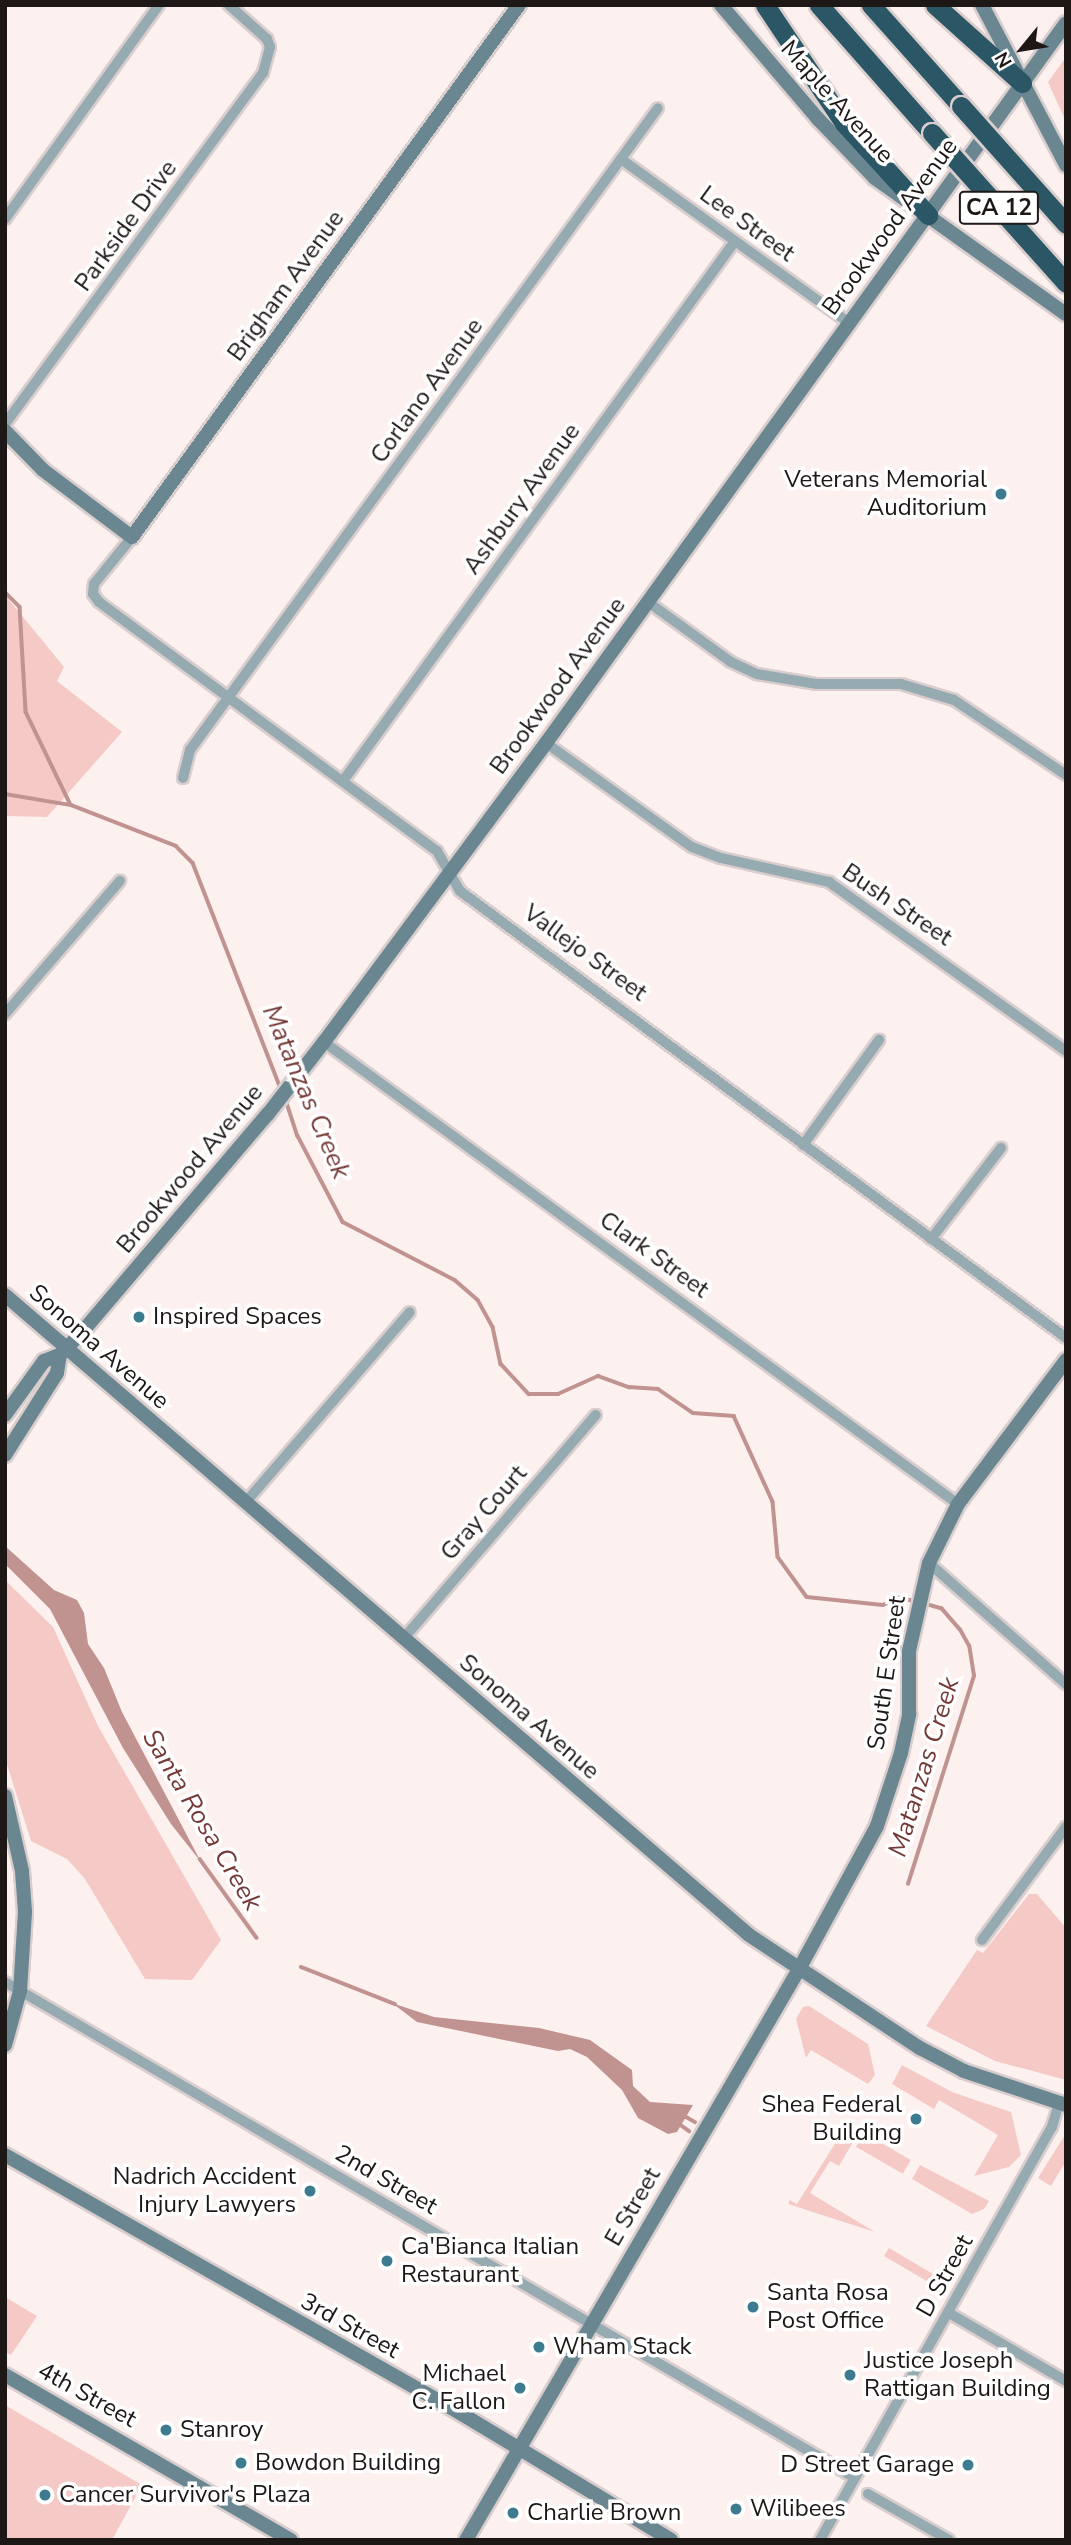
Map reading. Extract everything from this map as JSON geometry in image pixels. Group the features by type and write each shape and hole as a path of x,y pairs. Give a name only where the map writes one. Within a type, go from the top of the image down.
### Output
{"highway":[{"path":"765,5 831,106 928,215"},
{"name":"CA 12","path":"819,5 1066,283"},
{"name":"CA 12","path":"871,5 1066,224"},
{"path":"935,5 1022,83"}],"street":[{"path":"5,219 159,5"},
{"name":"Parkside Drive","path":"5,424 263,73 270,47 229,5"},
{"name":"Brigham Avenue","path":"93,594 94,584 132,537 519,5"},
{"name":"Maple Avenue","path":"721,5 862,166 889,191 928,215 1066,314"},
{"path":"982,5 1066,165"},
{"name":"Brookwood Avenue","path":"5,1415 44,1361 63,1352 292,1084 448,870 546,743 1066,23"},
{"name":"Corlano Avenue","path":"183,778 190,750 658,108"},
{"name":"Lee Street","path":"621,159 848,322"},
{"name":"Ashbury Avenue","path":"343,781 734,241"},
{"path":"5,431 43,470 132,537"},
{"name":"Vallejo Street","path":"93,594 437,851 460,891 1066,1338"},
{"path":"648,602 731,662 757,674 817,684 901,684 954,700 1066,775"},
{"name":"Bush Street","path":"546,743 692,847 721,858 799,872 838,887 1066,1051"},
{"path":"5,1014 120,881"},
{"path":"803,1144 879,1040"},
{"name":"Clark Street","path":"324,1042 958,1503"},
{"path":"931,1239 1001,1148"},
{"name":"Sonoma Avenue","path":"5,1296 63,1352 404,1638 661,1861 799,1971 964,2071 1062,2104"},
{"path":"245,1503 410,1312"},
{"name":"Brookwood Avenue","path":"5,1455 57,1373 63,1352"},
{"name":"South E Street","path":"799,1971 877,1826 901,1753 909,1714 914,1622 929,1563 958,1503 1066,1360"},
{"name":"Gray Court","path":"404,1638 596,1415"},
{"path":"929,1563 1066,1684"},
{"path":"5,1796 22,1871 25,1912 20,1991 5,2045"},
{"path":"982,1940 1066,1827"},
{"name":"E Street","path":"466,2540 590,2323 799,1971"},
{"name":"2nd Street","path":"5,1982 855,2479"},
{"name":"D Street","path":"820,2540 949,2313 1062,2104"},
{"name":"3rd Street","path":"5,2155 520,2449 671,2540"},
{"path":"949,2313 1066,2381"},
{"name":"4th Street","path":"5,2375 291,2540"},
{"path":"868,2494 949,2540"}],"shaded area":[{"path":"1066,57 1066,122 1048,82"},
{"path":"5,595 64,667 57,681 122,732 47,817 5,816"},
{"path":"5,1546 54,1590 77,1600 84,1613 88,1644 104,1668 122,1712 201,1862 171,1824 123,1748 50,1609 5,1564"},
{"path":"5,1580 53,1627 98,1726 221,1940 192,1980 145,1979 85,1879 67,1859 31,1841 5,1758"},
{"path":"1029,1894 1037,1894 1066,1928 1066,2080 995,2061 926,2026 977,1950 983,1953"},
{"path":"392,2003 434,2017 539,2028 590,2040 632,2070 633,2086 650,2102 693,2105 677,2132 668,2134 638,2118 622,2090 587,2057 570,2049 558,2051 417,2022"},
{"path":"809,2006 868,2044 875,2075 868,2084 811,2050 806,2058 796,2019 803,2007"},
{"path":"902,2065 952,2092 1011,2112 1021,2155 1009,2167 974,2176 998,2135 939,2100 934,2109 892,2084"},
{"path":"848,2123 860,2130 839,2166 830,2161 810,2193 875,2232 788,2204 790,2200 797,2204"},
{"path":"864,2133 911,2160 903,2174 856,2147"},
{"path":"1066,2133 1066,2161 1051,2186 1038,2178"},
{"path":"920,2165 989,2201 984,2209 972,2214 912,2179"},
{"path":"889,2248 938,2277 942,2270 951,2275 942,2290 884,2256"},
{"path":"5,2297 37,2316 11,2355 5,2352"},
{"path":"5,2405 142,2485 112,2540 5,2540"}],"waterway":[{"name":"Matanzas Creek","path":"5,592 20,607 26,712 71,805 176,846 193,863 281,1089"},
{"path":"5,794 71,805"},
{"name":"Matanzas Creek","path":"286,1100 298,1136 343,1222 455,1280 478,1300 493,1327 501,1364 529,1394 558,1394 598,1376 629,1387 658,1389 693,1413 734,1416 773,1502 778,1557 807,1597 883,1605 900,1597 916,1602"},
{"name":"Matanzas Creek","path":"908,1884 974,1676 969,1646 960,1630 942,1609 924,1604"},
{"name":"Santa Rosa Creek","path":"200,1859 257,1938"},
{"name":"Santa Rosa Creek","path":"301,1967 395,2004"},
{"name":"Santa Rosa Creek","path":"683,2115 695,2122"},
{"name":"Santa Rosa Creek","path":"678,2123 689,2131"}],"place":[{"name":"Veterans Memorial Auditorium","path":"1001,494"},
{"name":"Inspired Spaces","path":"139,1317"},
{"name":"Shea Federal Building","path":"916,2119"},
{"name":"Nadrich Accident Injury Lawyers","path":"310,2191"},
{"name":"Ca'Bianca Italian Restaurant","path":"387,2261"},
{"name":"Santa Rosa Post Office","path":"753,2307"},
{"name":"Wham Stack","path":"539,2347"},
{"name":"Justice Joseph Rattigan Building","path":"850,2375"},
{"name":"Michael C. Fallon","path":"520,2388"},
{"name":"Stanroy","path":"166,2430"},
{"name":"Bowdon Building","path":"241,2463"},
{"name":"D Street Garage","path":"968,2465"},
{"name":"Cancer Survivor's Plaza","path":"45,2495"},
{"name":"Wilibees","path":"736,2509"},
{"name":"Charlie Brown","path":"513,2513"}]}
